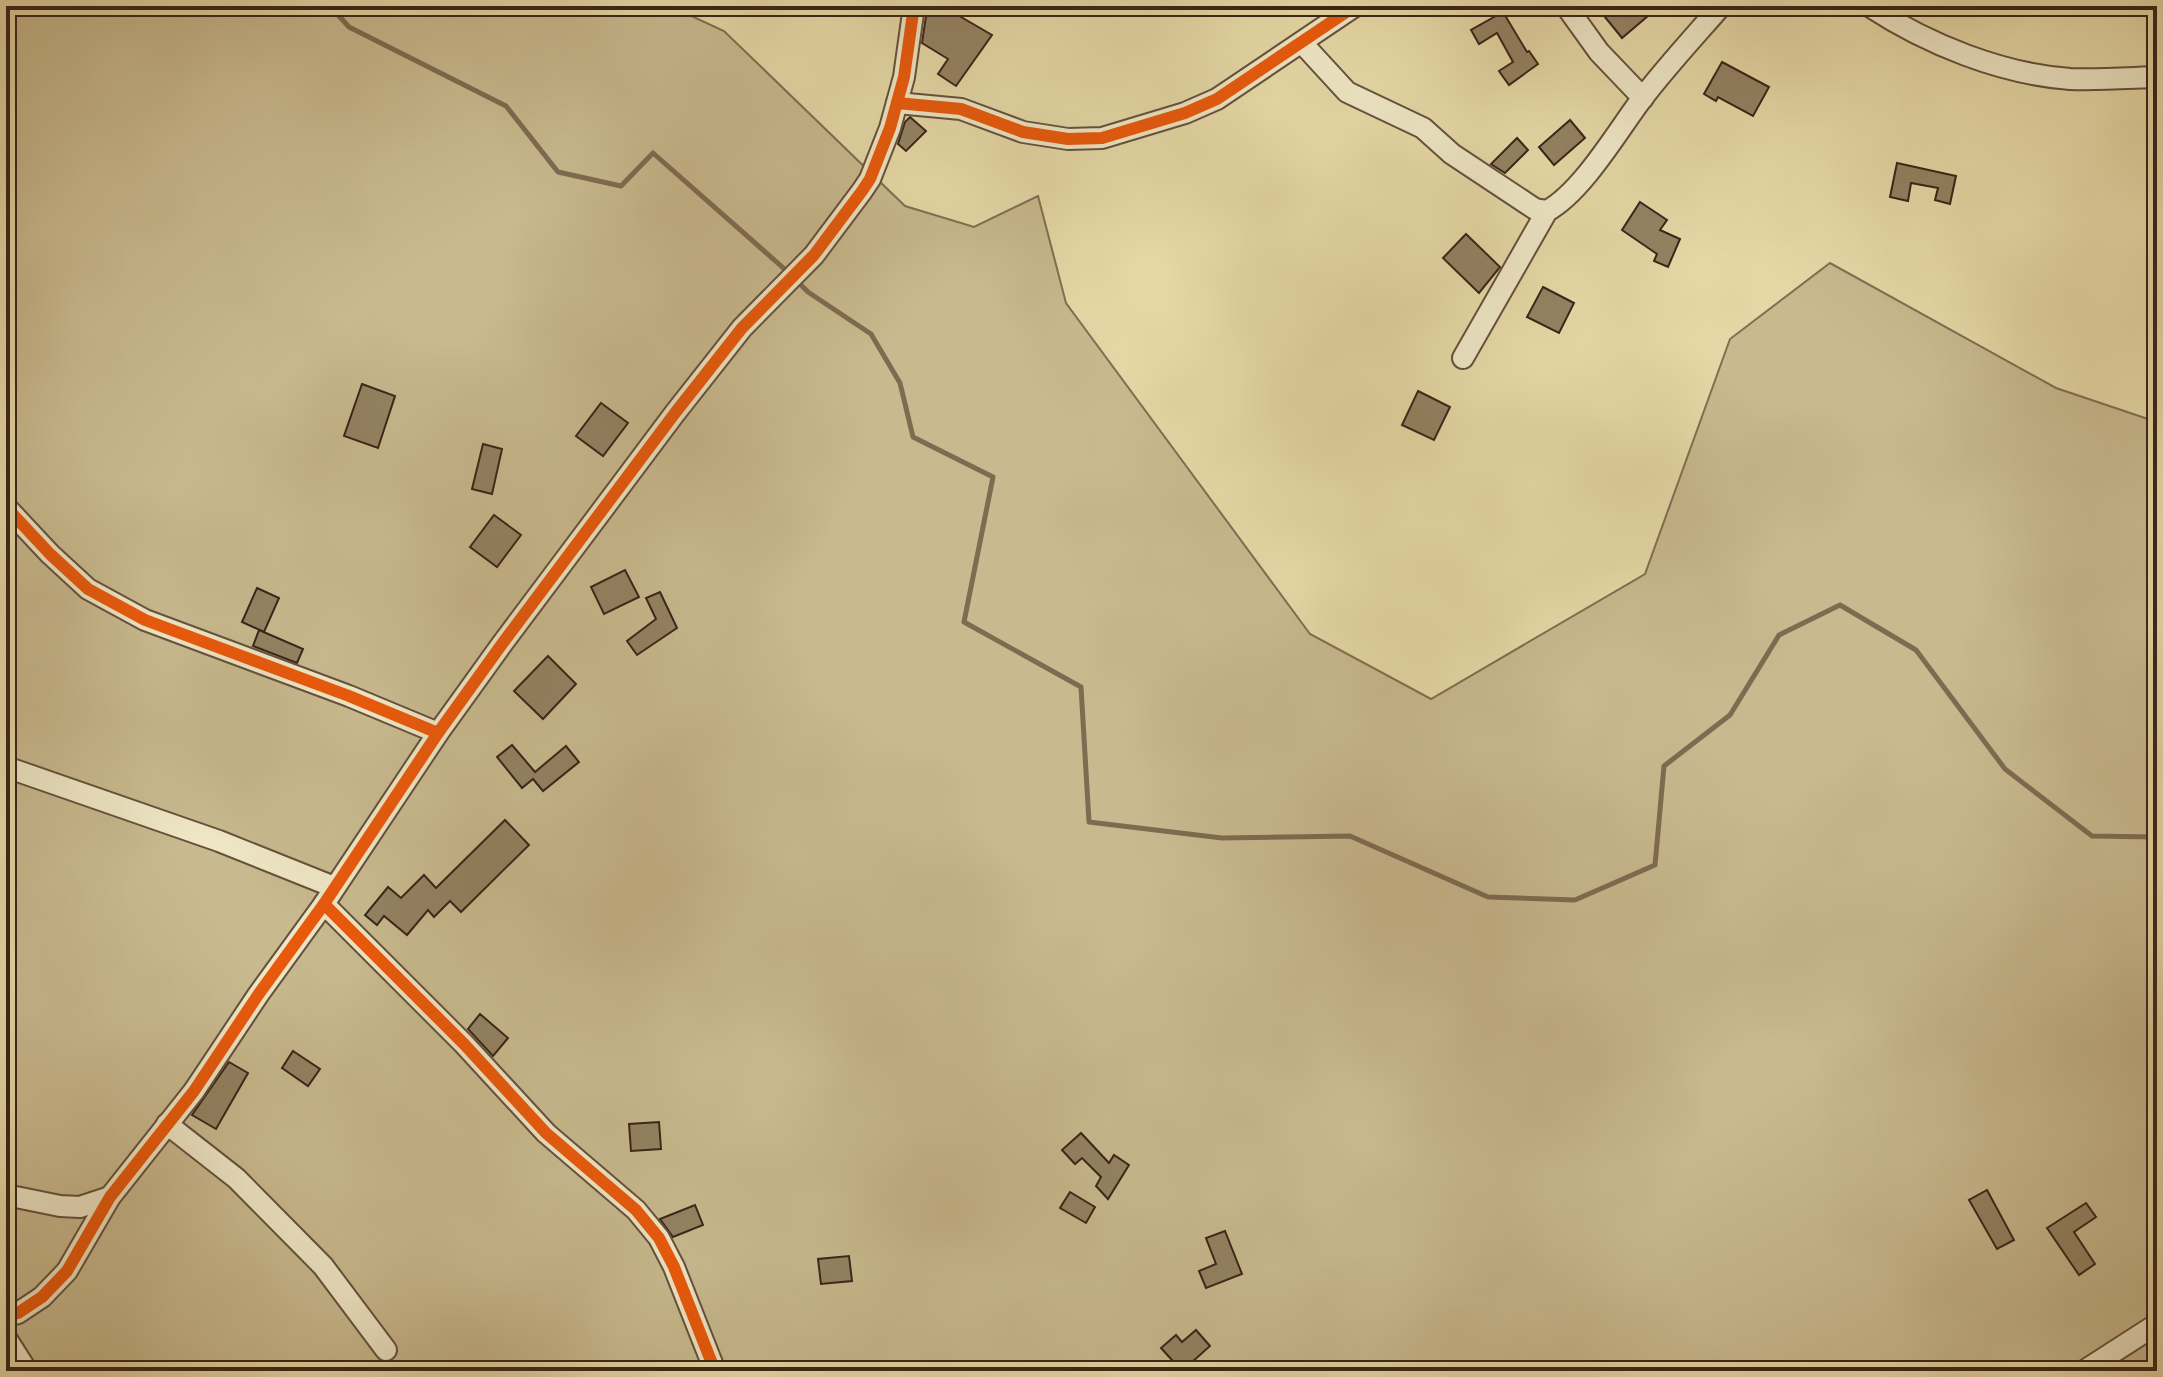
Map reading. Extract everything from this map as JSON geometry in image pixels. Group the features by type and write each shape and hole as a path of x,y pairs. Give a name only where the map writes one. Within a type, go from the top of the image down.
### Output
{"street":[{"path":"6,1316 18,1313 42,1297 67,1271 110,1197 194,1091 438,733 675,413 742,328 814,255 862,191 870,179 890,128 904,77 914,6"},
{"path":"897,103 961,109 1023,132 1068,139 1102,138 1185,113 1217,99 1355,6"},
{"path":"1566,6 1599,52 1643,98"},
{"path":"1463,358 1547,211 1560,204 1643,98 1721,6"},
{"path":"1869,6 1944,46 2010,69 2069,79 2157,77"},
{"path":"1302,43 1347,92 1423,128 1464,162 1535,209 1547,211"},
{"path":"6,507 88,589 145,620 349,696 438,733"},
{"path":"6,767 219,841 329,896 546,1133 636,1210 659,1238 674,1267 715,1371"},
{"path":"167,1124 236,1178 323,1266 386,1350"},
{"path":"6,1195 70,1207 80,1207 110,1197"},
{"path":"2084,1371 2157,1324"},
{"path":"6,1338 27,1371"}],"shaded area":[{"path":"6,6 670,6 724,31 905,206 974,227 1038,196 1066,303 1310,634 1431,699 1645,574 1730,339 1830,263 2056,388 2157,422 2157,1371 6,1371"}],"building":[{"path":"932,6 942,6 992,35 956,86 938,74 948,59 922,43 926,16"},
{"path":"1596,6 1642,6 1649,15 1622,38"},
{"path":"1503,12 1527,52 1538,64 1509,85 1499,71 1513,62 1497,33 1479,44 1471,30"},
{"path":"1722,62 1769,87 1753,116 1718,97 1716,101 1704,94"},
{"path":"910,117 926,131 906,151 898,144 905,122"},
{"path":"1570,120 1585,138 1554,165 1539,147"},
{"path":"1517,138 1528,150 1505,173 1491,164"},
{"path":"1897,163 1956,176 1950,204 1935,200 1938,188 1911,183 1908,201 1890,197"},
{"path":"1640,202 1667,220 1660,230 1680,239 1668,267 1654,261 1657,254 1622,230"},
{"path":"1466,234 1500,267 1479,293 1443,258"},
{"path":"1543,287 1574,303 1559,333 1527,317"},
{"path":"362,384 395,396 378,448 344,436"},
{"path":"1418,391 1450,407 1434,440 1402,425"},
{"path":"601,403 628,423 603,456 576,436"},
{"path":"483,444 502,449 492,494 472,489"},
{"path":"494,515 521,535 497,567 470,547"},
{"path":"625,570 639,597 604,614 591,587"},
{"path":"257,588 279,598 264,632 242,622"},
{"path":"660,592 677,628 637,655 627,641 656,619 646,598"},
{"path":"259,630 303,649 297,663 253,646"},
{"path":"548,656 576,684 543,719 514,691"},
{"path":"512,745 535,772 566,746 579,762 543,791 533,779 522,788 497,757"},
{"path":"505,820 529,845 461,912 450,901 434,917 428,910 407,935 384,916 377,925 365,915 388,887 401,898 424,875 436,888"},
{"path":"480,1014 508,1038 493,1056 468,1029"},
{"path":"293,1051 320,1069 308,1086 282,1068"},
{"path":"229,1062 248,1073 216,1129 192,1115"},
{"path":"659,1122 661,1149 631,1151 629,1124"},
{"path":"1081,1133 1109,1163 1114,1155 1129,1165 1108,1199 1096,1186 1101,1177 1082,1158 1075,1164 1062,1150"},
{"path":"1987,1190 2014,1240 1997,1249 1969,1200"},
{"path":"1070,1192 1095,1207 1086,1223 1060,1208"},
{"path":"2086,1203 2096,1217 2074,1232 2095,1264 2079,1275 2047,1228"},
{"path":"695,1205 703,1225 673,1237 660,1219"},
{"path":"1225,1231 1242,1274 1206,1288 1199,1271 1216,1264 1206,1238"},
{"path":"849,1256 852,1281 821,1284 818,1259"},
{"path":"1196,1330 1210,1346 1182,1371 1161,1348 1176,1335 1182,1342"}],"waterway":[{"path":"330,6 349,27 506,106 558,172 621,186 653,153 789,273"},
{"path":"796,280 808,292 871,334 900,383 913,437 993,477 964,622 1081,687 1089,822 1222,838 1350,836 1488,897 1575,900 1655,865 1664,766 1730,715 1779,635 1840,605 1916,650 2005,769 2092,836 2157,837"}],"cycle path":[{"path":"6,1316 18,1313 42,1297 67,1271 110,1197 194,1091 502,644 742,328 814,255 862,191 870,179 890,128 904,77 914,6"},
{"path":"897,103 961,109 1023,132 1068,139 1102,138 1185,113 1217,99 1355,6"},
{"path":"6,507 88,589 145,620 349,696 438,733"},
{"path":"324,904 464,1044 546,1133 636,1210 659,1238 674,1267 715,1371"}]}
